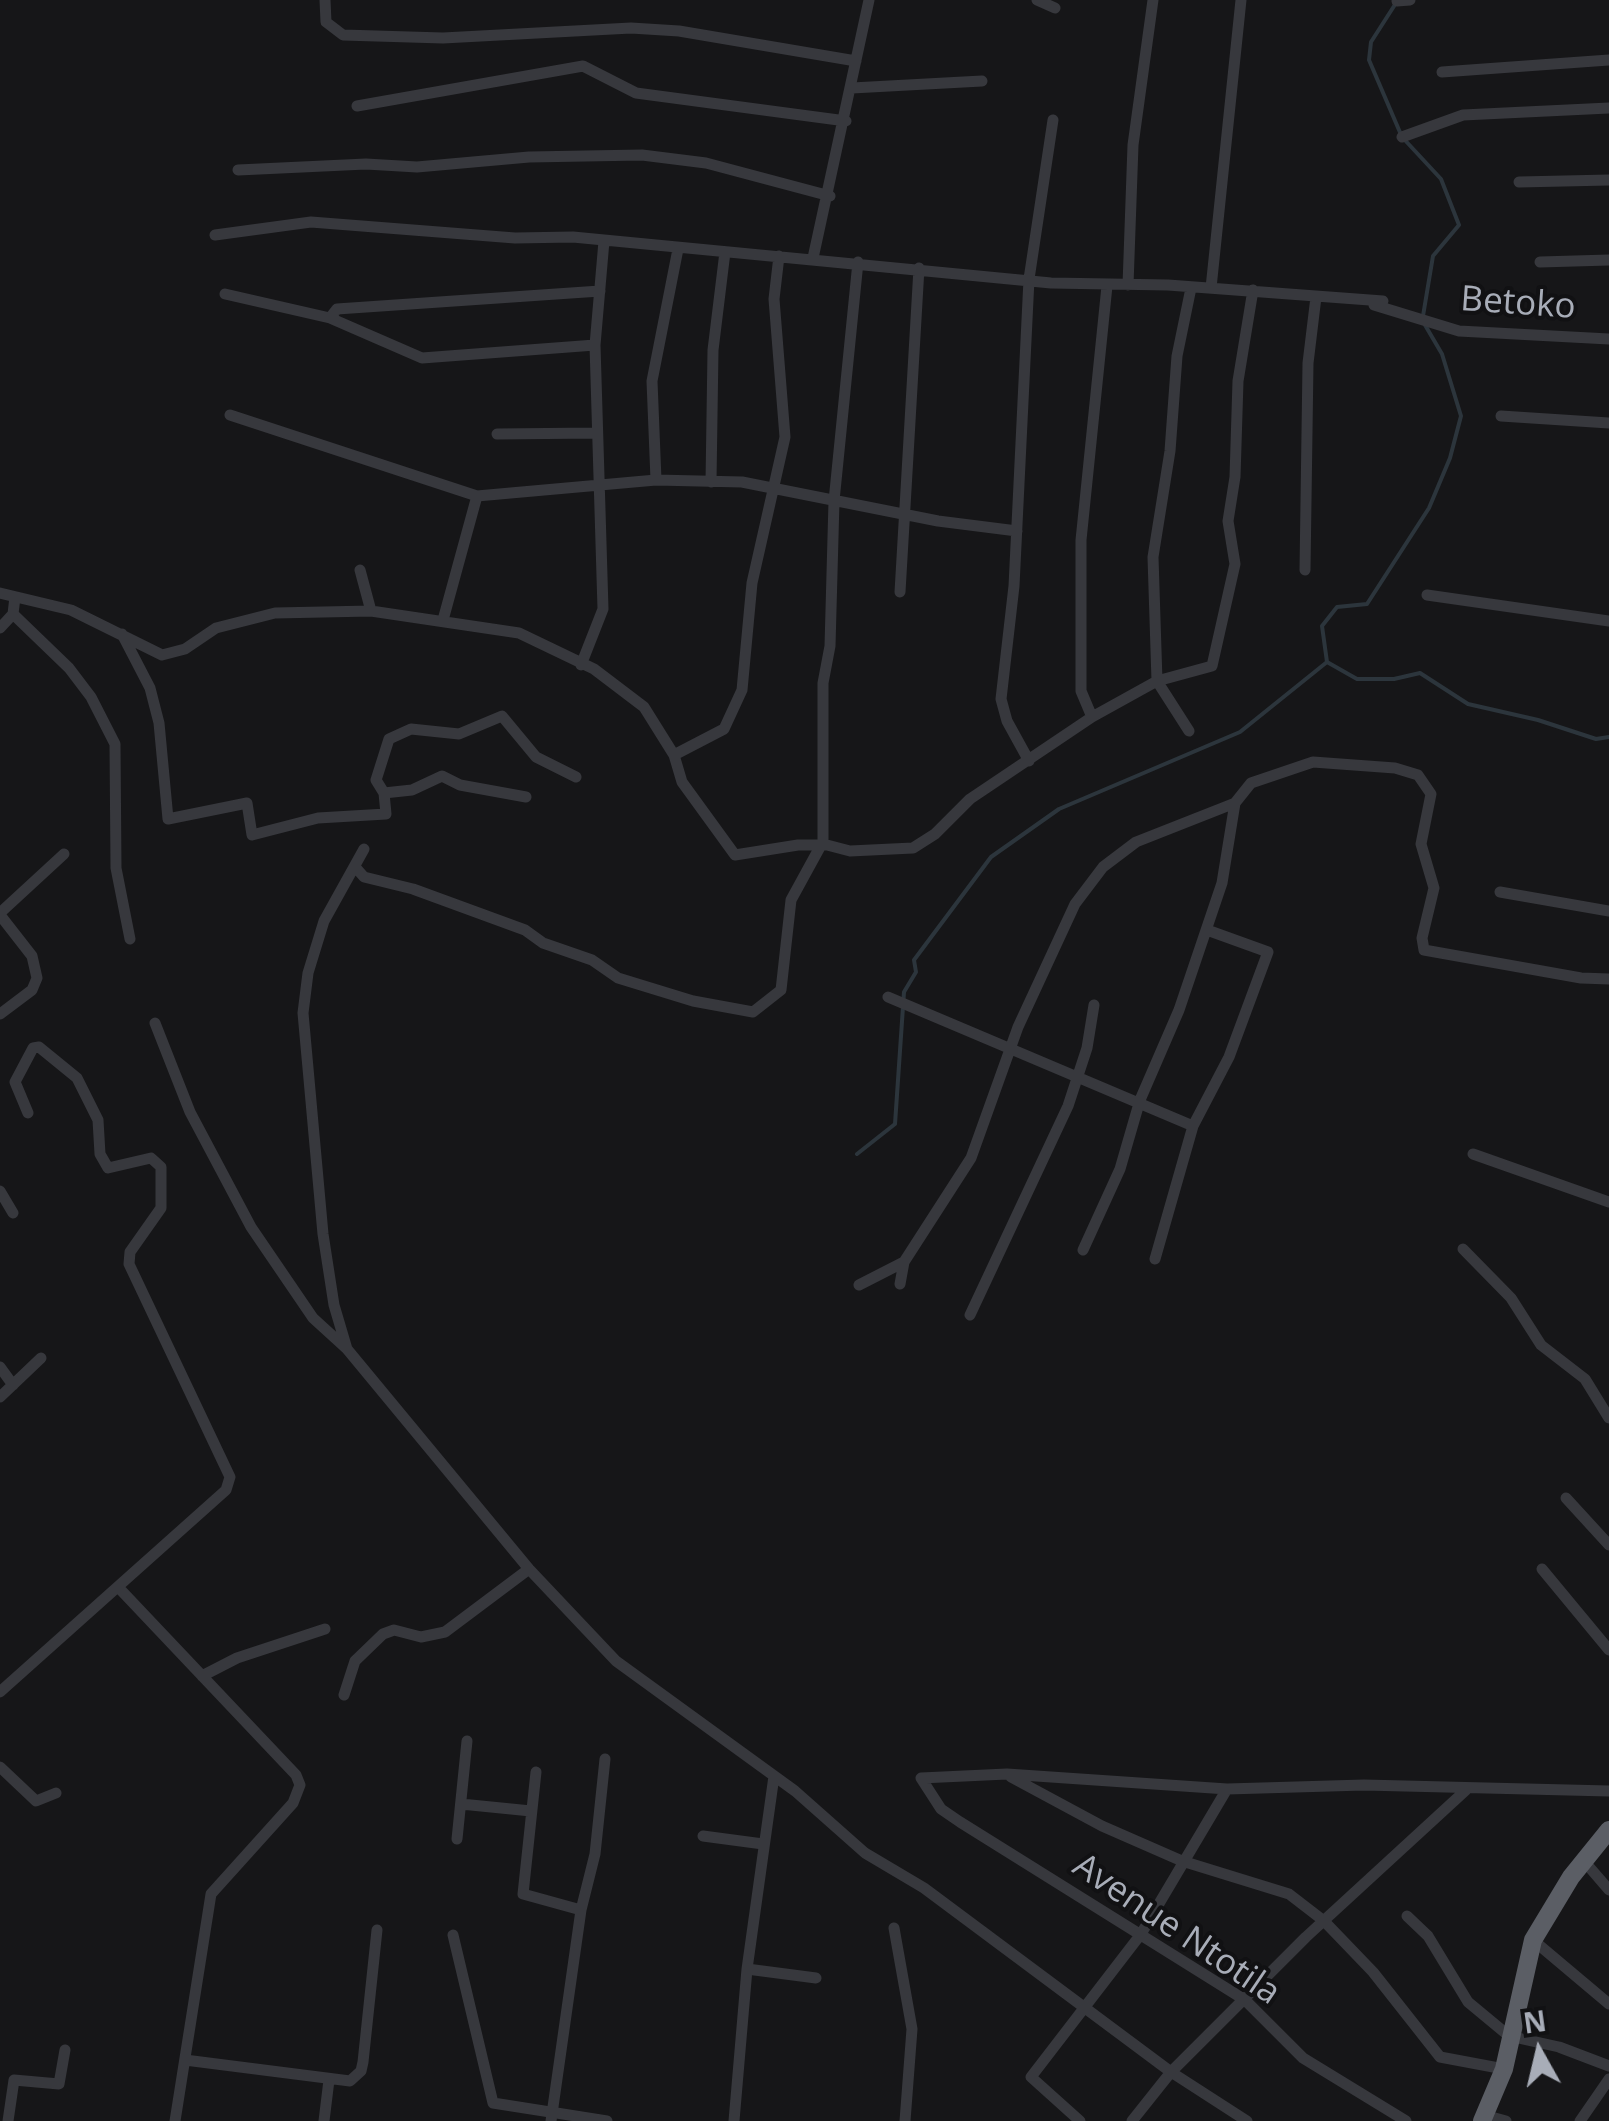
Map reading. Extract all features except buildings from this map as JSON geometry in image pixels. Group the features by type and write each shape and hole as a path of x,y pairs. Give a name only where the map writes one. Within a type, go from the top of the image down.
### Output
{"highway":[{"path":"1483,2118 1504,2069 1534,1940 1584,1861 1609,1830"}],"street":[{"path":"324,0 326,22 343,35 443,38 679,30 856,61"},
{"path":"814,258 869,0"},
{"path":"1038,0 1055,8"},
{"path":"1128,285 1133,145 1152,0"},
{"path":"1211,288 1242,0"},
{"path":"1397,1 1410,0"},
{"path":"1442,72 1609,60"},
{"path":"357,106 583,66 636,93 846,121"},
{"path":"852,88 982,81"},
{"path":"1402,138 1464,115 1609,108"},
{"path":"1028,760 1007,722 1001,698 1017,532 1029,279 1054,120"},
{"path":"238,170 348,164 417,167 529,157 642,155 706,163 830,196"},
{"path":"1519,182 1609,180"},
{"path":"215,236 310,222 604,241 1107,286 1252,290 1316,297 1308,363 1305,570"},
{"path":"582,664 602,609 595,345 604,241"},
{"path":"656,480 652,382 678,250"},
{"path":"711,482 714,350 726,252"},
{"path":"674,755 724,729 742,690 752,583 785,437 774,300 779,256"},
{"path":"1540,262 1609,260"},
{"path":"356,869 364,877 414,889 525,930 543,943 592,960 618,978 693,1001 753,1012 782,990 790,900 822,846 823,683 830,646 834,500 858,262"},
{"path":"900,592 920,268"},
{"path":"1092,717 1081,690 1081,540 1107,286"},
{"path":"1189,730 1157,680 1154,557 1170,452 1177,356 1190,288"},
{"path":"0,593 62,607 162,656 185,649 216,628 250,617 371,610 519,633 582,664 644,707 674,755 682,782 735,856 776,848 822,846 850,851 920,845 970,799 1092,717 1157,680 1207,670 1214,661 1234,564 1228,521 1238,381 1252,290"},
{"path":"330,318 337,309 600,291"},
{"path":"225,294 330,318 422,358 595,345"},
{"name":"Betoko","path":"1316,297 1383,302 1374,306 1459,330 1609,338"},
{"path":"230,415 477,496 656,480 711,482 772,488 1017,532"},
{"path":"1501,416 1609,423"},
{"path":"498,434 596,433"},
{"path":"443,620 477,496"},
{"path":"360,570 371,610"},
{"path":"1427,595 1609,621"},
{"path":"0,628 13,614 15,597"},
{"path":"13,614 70,668 115,744 116,868 130,939"},
{"path":"122,634 150,688 159,723 168,820 247,803 252,835 318,818 386,814 384,793 376,780 389,739 411,729 459,734 502,716 536,758 576,777"},
{"path":"1083,1250 1120,1170 1140,1100 1207,930 1222,884 1235,803 1251,783 1313,762 1394,768 1418,775 1431,794 1421,844 1434,888 1422,938 1424,950 1581,978 1609,979"},
{"path":"384,793 412,790 442,776 460,786 526,797"},
{"path":"900,1284 904,1262 971,1158 1056,938 1103,867 1136,842 1235,803"},
{"path":"347,1349 334,1304 323,1234 303,1013 308,973 324,921 364,849"},
{"path":"0,1014 32,990 38,978 32,956 0,914 64,854"},
{"path":"1500,892 1609,911"},
{"path":"1156,1259 1193,1126 1229,1057 1268,952 1207,930"},
{"path":"888,996 1010,1050 1140,1100 1193,1126"},
{"path":"970,1315 1049,1151 1077,1076 1094,1005"},
{"path":"156,1023 190,1112 252,1227 313,1318 347,1349 530,1569 616,1660 774,1776 865,1854 924,1888 1171,2072 1247,2121"},
{"path":"0,1692 226,1490 230,1478 129,1264 130,1252 160,1208 161,1166 151,1158 108,1168 100,1154 98,1120 77,1078 40,1047 33,1048 15,1082 28,1113"},
{"path":"1473,1154 1609,1202"},
{"path":"0,1191 13,1213"},
{"path":"1463,1249 1511,1298 1541,1346 1585,1379 1609,1418"},
{"path":"859,1286 904,1262"},
{"path":"0,1397 41,1358"},
{"path":"0,1367 13,1385"},
{"path":"1566,1498 1609,1544"},
{"path":"344,1695 354,1661 383,1634 394,1630 421,1637 445,1632 530,1569"},
{"path":"1542,1569 1609,1650"},
{"path":"118,1586 296,1775 300,1785 293,1803 211,1894 175,2121"},
{"path":"202,1676 237,1658 324,1629"},
{"path":"457,1839 467,1741"},
{"path":"551,2117 581,1910 595,1854 604,1759"},
{"path":"0,1766 36,1800 56,1792"},
{"path":"536,1772 523,1894 581,1910"},
{"path":"1007,1774 1227,1790 1364,1785 1609,1791"},
{"path":"1007,1774 1102,1826 1182,1862 1289,1894 1324,1921 1373,1972 1440,2056 1504,2069"},
{"name":"Avenue Ntotila","path":"1007,1774 921,1778 941,1809 1245,2000 1303,2058 1406,2121"},
{"path":"734,2121 747,1969 774,1776"},
{"path":"1080,2121 1031,2077 1140,1934 1227,1790"},
{"path":"1132,2121 1171,2072 1324,1921 1466,1790"},
{"path":"460,1804 531,1811"},
{"path":"703,1836 763,1844"},
{"path":"1584,1861 1609,1890"},
{"path":"1407,1916 1428,1936 1468,2002 1509,2036 1559,2047 1609,2066"},
{"path":"894,1928 912,2029 905,2121"},
{"path":"185,2060 350,2081 361,2071 377,1930"},
{"path":"453,1936 493,2103 551,2117 607,2121"},
{"path":"1534,1940 1609,2004"},
{"path":"747,1969 816,1978"},
{"path":"8,2121 14,2080 55,2086 60,2081 65,2050"},
{"path":"1580,2121 1609,2079"},
{"path":"324,2121 329,2080"},
{"path":"1483,2118 1506,2121"}],"waterway":[{"path":"1396,3 1371,42 1369,60 1402,137 1441,179 1459,225 1433,256 1423,316"},
{"path":"1327,662 1322,626 1337,607 1367,604 1429,508 1450,458 1461,416 1442,354 1425,325"},
{"path":"1327,662 1357,679 1394,679 1420,673 1468,704 1538,720 1596,739 1609,737"},
{"path":"857,1154 895,1124 904,992 916,972 914,960 991,857 1059,809 1240,732 1327,662"}]}
